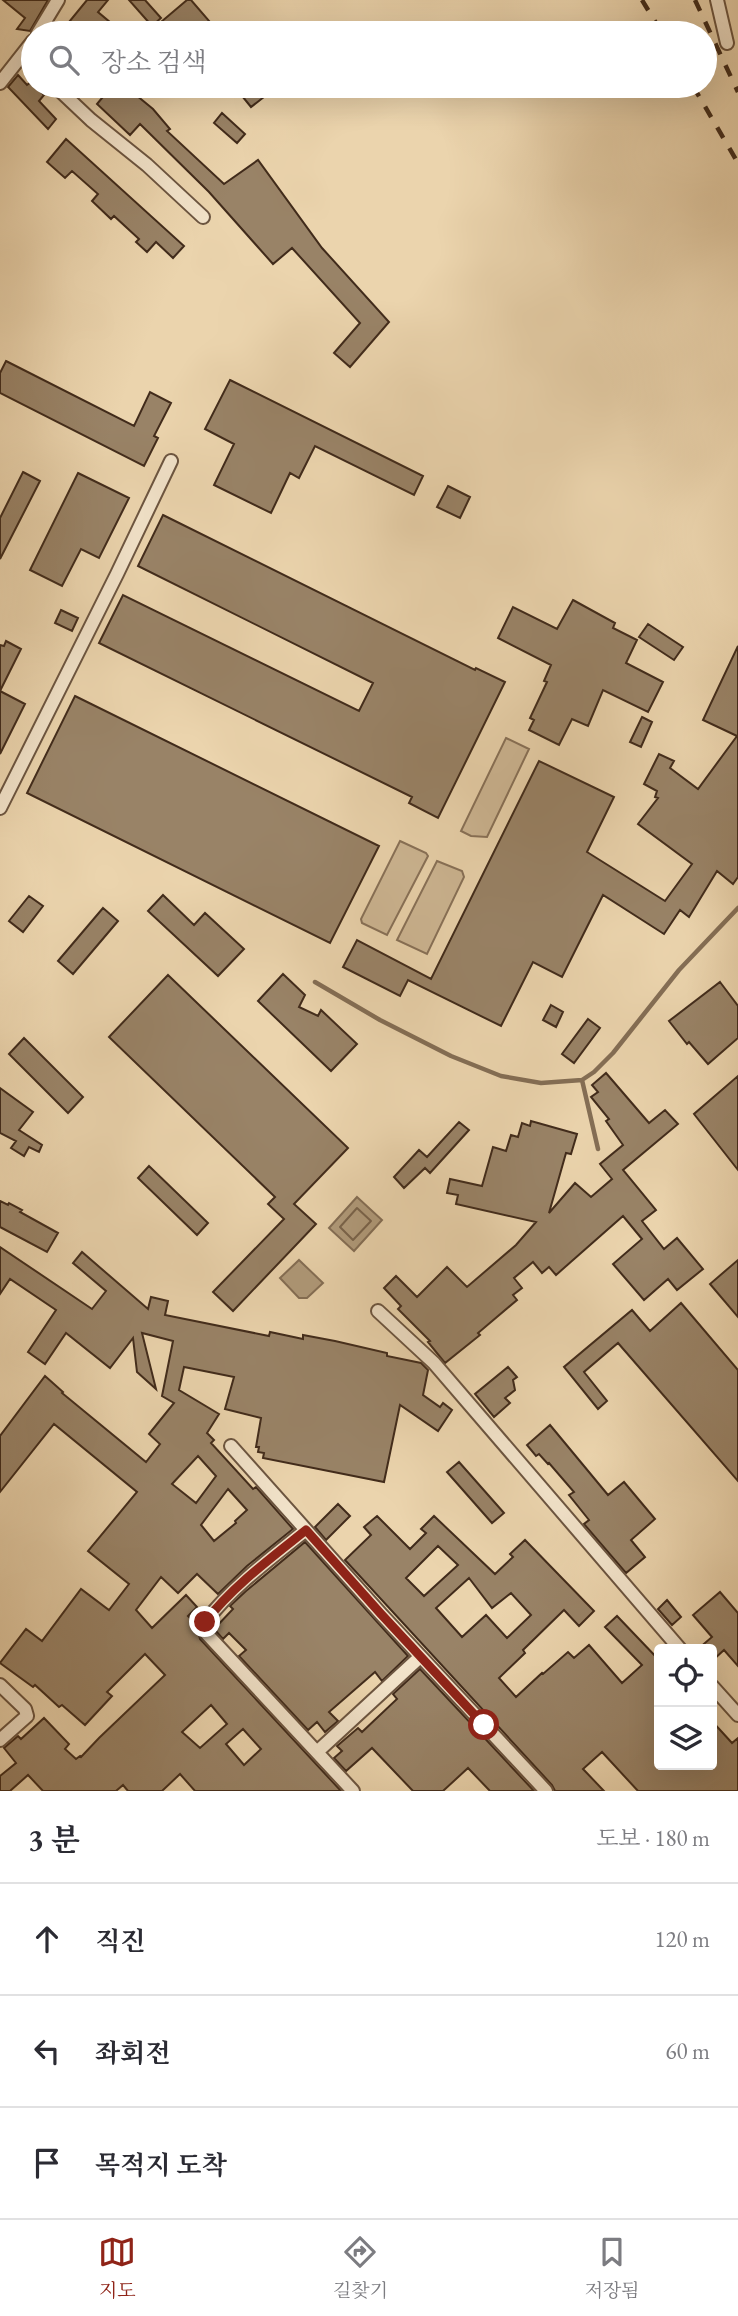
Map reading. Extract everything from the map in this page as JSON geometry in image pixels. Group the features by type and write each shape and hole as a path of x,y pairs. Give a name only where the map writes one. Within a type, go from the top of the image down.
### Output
{"street":[{"path":"45,21 58,0"},
{"path":"717,0 727,43"},
{"path":"0,83 21,57"},
{"path":"68,98 147,165 203,218"},
{"path":"0,808 171,461"},
{"path":"378,1311 434,1363 510,1444 648,1604 676,1644"},
{"path":"232,1446 421,1657 547,1791"},
{"path":"306,1530 255,1571 215,1610 205,1622 206,1633 353,1791"},
{"path":"317,1752 421,1657"},
{"path":"0,1685 25,1709 27,1716 0,1740"},
{"path":"717,1692 738,1715"}],"shaded area":[{"path":"506,738 529,749 487,837 471,836 461,831"},
{"path":"400,841 428,856 387,935 362,923 361,919"},
{"path":"437,861 462,871 464,877 427,954 397,940"}],"water":[{"path":"357,1197 382,1220 354,1251 329,1228"},
{"path":"299,1260 323,1283 307,1298 299,1298 280,1278"}],"building":[{"path":"3,0 48,0 36,21 23,21 25,18"},
{"path":"87,0 108,0 98,12 109,21 70,21"},
{"path":"129,0 145,0 161,18 158,21 148,21"},
{"path":"187,0 191,0 209,21 162,21"},
{"path":"18,75 21,78 21,98 42,98 39,101 56,119 48,129 8,87"},
{"path":"102,98 140,98 170,129 167,131 224,184 258,160 322,248 389,322 350,367 334,353 360,323 292,248 273,264 209,192 140,124 130,135 97,104"},
{"path":"244,98 263,98 251,107"},
{"path":"222,113 245,134 237,143 214,123"},
{"path":"66,139 184,246 173,258 156,242 147,252 136,242 139,239 114,216 111,219 92,201 98,194 72,171 65,178 47,162"},
{"path":"6,361 134,426 150,392 171,403 154,436 158,438 144,466 0,393 0,373"},
{"path":"230,380 423,476 414,495 315,446 299,478 290,473 271,513 214,485 234,444 205,429"},
{"path":"23,472 40,481 0,559 0,518"},
{"path":"78,473 129,498 99,558 81,549 62,586 30,570"},
{"path":"448,486 470,497 460,518 437,507"},
{"path":"163,515 475,670 476,668 505,682 438,818 409,803 412,797 99,643 123,595 359,711 373,683 138,566"},
{"path":"573,600 615,623 613,628 637,640 626,663 663,682 648,712 603,690 588,726 572,719 559,745 529,730 534,720 530,718 547,682 544,681 551,665 498,638 513,607 557,629"},
{"path":"61,610 78,618 72,631 55,623"},
{"path":"648,624 683,647 674,660 639,637"},
{"path":"6,641 21,649 0,691 0,645 4,646"},
{"path":"738,646 738,877 733,884 717,871 689,917 680,910 664,934 603,895 562,977 533,962 501,1026 408,980 400,996 343,967 357,940 431,979 539,761 614,797 587,852 665,901 692,864 638,824 658,798 655,797 657,791 644,784 659,754 674,761 670,768 698,789 737,736 703,720"},
{"path":"0,691 25,704 0,754"},
{"path":"75,696 379,846 330,943 27,793"},
{"path":"642,717 652,722 641,747 630,742"},
{"path":"163,895 194,925 205,913 244,949 218,976 148,911"},
{"path":"29,896 43,906 23,932 9,921"},
{"path":"103,908 118,921 73,974 58,961"},
{"path":"283,974 305,995 299,1007 318,1016 321,1010 357,1044 331,1071 258,1001"},
{"path":"168,975 348,1148 294,1204 316,1224 233,1311 213,1292 284,1219 268,1204 275,1197 109,1037"},
{"path":"720,982 738,1006 738,1038 708,1064 689,1042 687,1044 669,1021"},
{"path":"551,1005 563,1012 556,1027 543,1020"},
{"path":"588,1019 600,1028 574,1063 562,1054"},
{"path":"24,1038 83,1097 68,1113 9,1054"},
{"path":"606,1073 649,1123 665,1110 678,1124 623,1170 656,1210 642,1221 664,1249 677,1238 703,1269 677,1290 668,1279 644,1300 613,1264 642,1239 623,1216 556,1275 549,1267 542,1273 533,1262 514,1278 522,1288 513,1295 517,1300 445,1363 428,1342 430,1341 398,1309 401,1306 384,1288 396,1276 417,1297 447,1267 467,1287 516,1245 536,1222 456,1204 458,1195 447,1193 450,1179 482,1186 493,1147 506,1151 511,1135 518,1137 522,1123 530,1126 531,1121 577,1134 571,1154 566,1153 549,1213 575,1183 591,1197 612,1179 600,1164 623,1145 606,1121 609,1119 591,1097 598,1092 592,1085"},
{"path":"738,1076 738,1170 694,1114"},
{"path":"0,1088 33,1112 19,1130 42,1145 39,1152 29,1147 24,1156 11,1148 16,1141 0,1133"},
{"path":"459,1122 469,1130 430,1173 425,1168 404,1188 394,1177 419,1150 427,1157"},
{"path":"149,1166 208,1223 197,1235 138,1178"},
{"path":"0,1201 22,1210 20,1212 58,1233 47,1252 0,1227"},
{"path":"0,1247 92,1309 106,1291 73,1263 82,1252 148,1309 151,1297 168,1301 165,1315 269,1336 270,1332 303,1339 303,1335 335,1341 421,1363 428,1370 423,1395 440,1407 443,1403 452,1410 438,1431 400,1405 384,1482 263,1458 264,1453 258,1452 259,1447 256,1447 261,1418 225,1409 234,1377 184,1367 179,1390 219,1414 207,1433 214,1440 211,1443 253,1489 256,1487 293,1529 247,1566 218,1594 197,1574 178,1593 161,1577 136,1610 152,1628 186,1595 197,1607 188,1616 197,1625 200,1639 341,1791 195,1791 180,1774 162,1791 128,1791 123,1785 116,1791 43,1791 28,1775 10,1791 0,1791 0,1776 16,1763 4,1748 18,1736 21,1739 44,1718 69,1744 65,1749 76,1759 81,1757 165,1675 145,1654 107,1692 112,1696 85,1725 62,1705 59,1707 35,1685 33,1687 0,1663 26,1629 42,1641 81,1589 109,1610 129,1584 88,1551 137,1492 54,1424 0,1492 0,1436 45,1376 146,1462 160,1444 149,1434 174,1403 162,1396 173,1341 142,1333 156,1389 137,1372 133,1338 110,1368 66,1333 45,1364 28,1352 56,1310 10,1279 0,1294","holes":["198,1456 216,1476 196,1503 172,1484","228,1489 247,1510 214,1541 201,1525","211,1705 227,1724 200,1748 182,1732","243,1729 261,1749 244,1765 226,1744"]},
{"path":"738,1260 738,1317 710,1284"},
{"path":"681,1303 738,1370 738,1481 618,1343 584,1372 607,1401 598,1409 564,1367 632,1310 650,1331"},
{"path":"508,1367 517,1377 513,1380 515,1390 505,1398 510,1403 494,1417 475,1394"},
{"path":"550,1425 608,1495 624,1482 655,1519 631,1540 645,1557 626,1573 584,1524 589,1520 569,1495 574,1492 549,1463 539,1454 536,1456 527,1445"},
{"path":"459,1462 504,1513 492,1523 447,1472"},
{"path":"338,1504 350,1516 326,1540 315,1527"},
{"path":"377,1516 410,1549 426,1533 421,1529 434,1516 495,1574 513,1557 510,1554 525,1540 594,1611 579,1626 564,1610 499,1678 516,1697 568,1652 574,1658 589,1645 622,1683 642,1665 605,1627 617,1616 654,1655 654,1770 717,1770 717,1726 732,1743 738,1738 738,1791 638,1791 602,1752 583,1769 604,1791 555,1791 345,1560 371,1535 364,1527","holes":["438,1546 458,1565 424,1596 406,1578","469,1578 492,1608 511,1593 531,1615 507,1638 486,1615 462,1637 436,1608"]},
{"path":"305,1542 408,1656 382,1681 375,1672 329,1712 338,1721 325,1732 317,1722 308,1730 239,1656 246,1650 229,1633 223,1639 214,1629 233,1609 230,1606"},
{"path":"720,1592 738,1613 738,1666 724,1650 717,1656 717,1644 704,1644 712,1637 693,1615"},
{"path":"667,1600 681,1617 672,1625 658,1609"},
{"path":"420,1669 534,1791 490,1791 468,1768 443,1791 413,1791 372,1748 346,1771 334,1758 342,1751 337,1746 358,1728 362,1732 397,1699 393,1694"}],"waterway":[{"path":"315,982 380,1020 451,1056 501,1076 541,1083 582,1080 613,1053 679,970 738,908"},
{"path":"582,1080 598,1149"}],"railway":[{"path":"642,0 655,21"},
{"path":"695,0 705,21"},
{"path":"717,47 738,92"},
{"path":"700,98 738,163"}],"route":[{"path":"205,1622 255,1571 306,1530 484,1725"}]}
